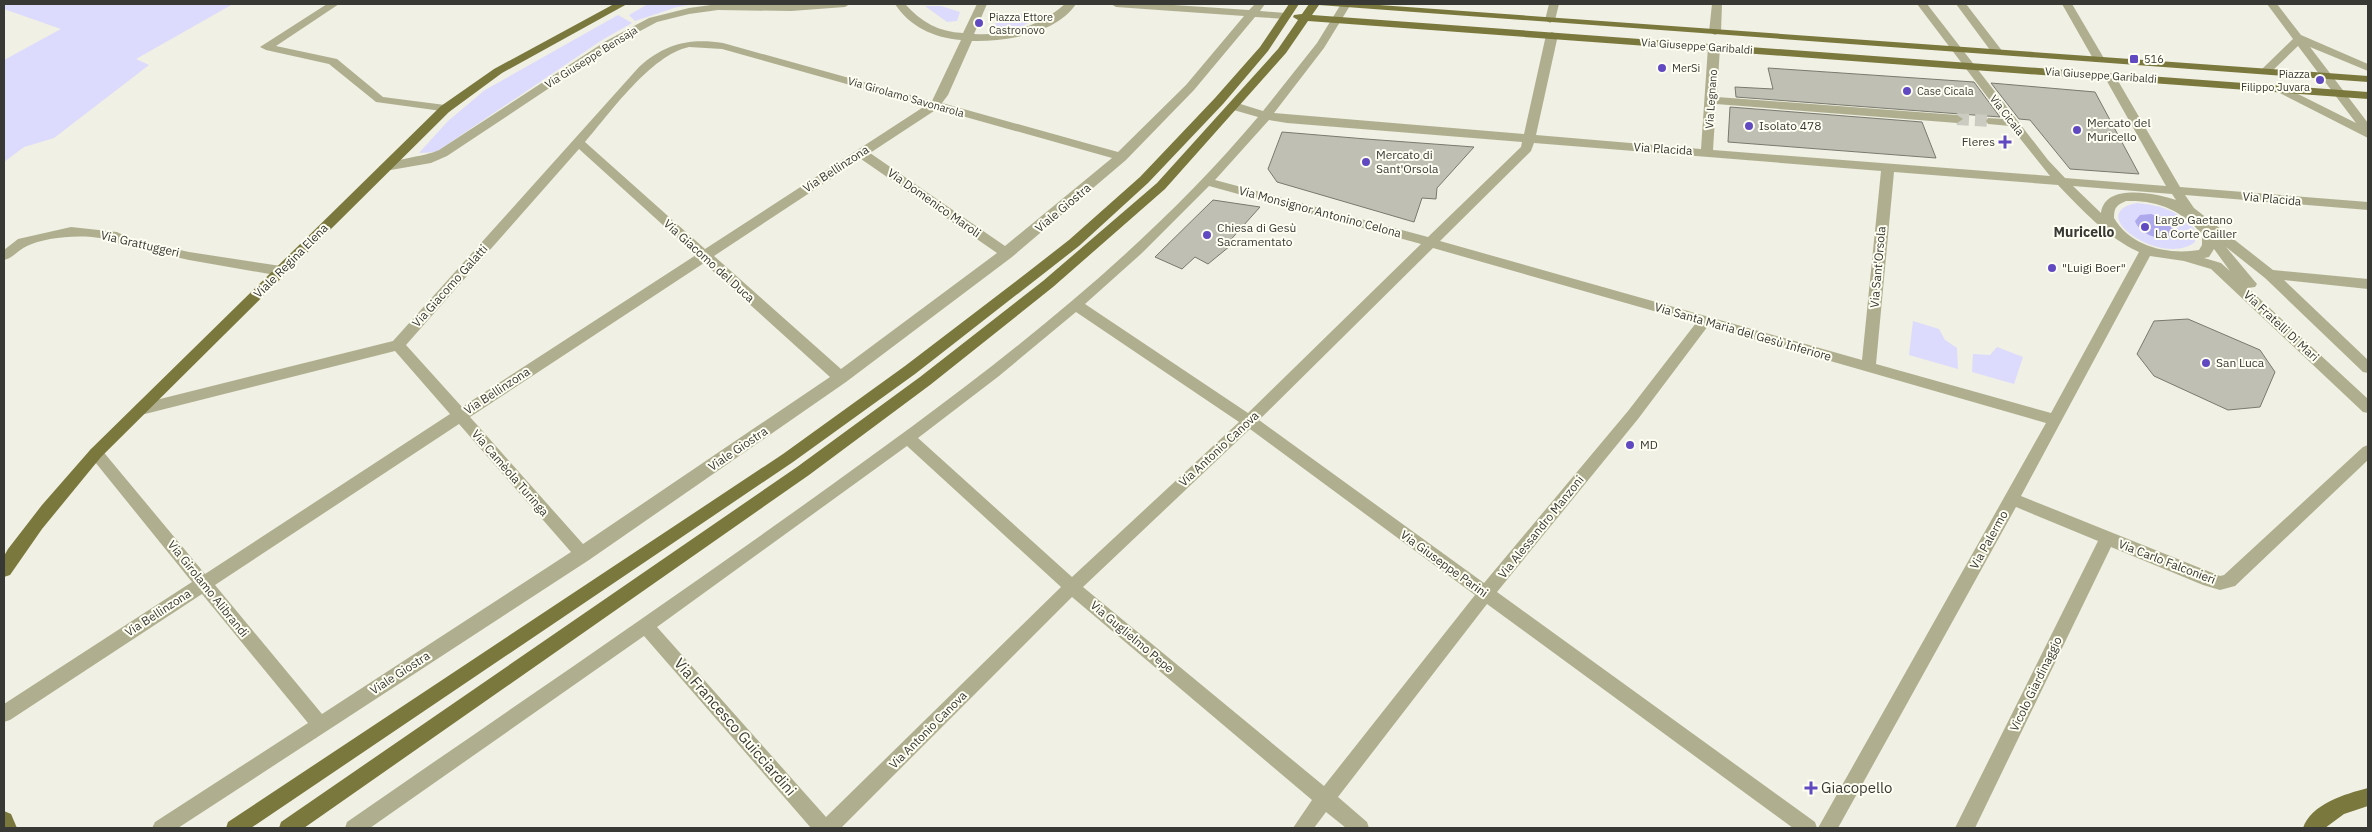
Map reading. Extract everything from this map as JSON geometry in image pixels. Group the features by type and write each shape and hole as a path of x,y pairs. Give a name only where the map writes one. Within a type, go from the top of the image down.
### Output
{"main road":[{"name":"Viale Regina Elena","path":"4,570 20,542 43,512 96,454 445,109 498,71 622,4"},
{"name":"Via Giuseppe Garibaldi","path":"1323,4 1714,47 2368,96"},
{"name":"Via Giuseppe Garibaldi","path":"1290,10 1310,11 1338,20 1715,32 2368,79"},
{"path":"235,828 788,458 910,370 1033,275 1074,243 1144,180 1225,94 1264,49 1290,10"},
{"path":"288,828 803,471 925,381 1097,243 1161,186 1282,51 1310,11"},
{"path":"1968,66 1997,52"},
{"path":"2312,828 2333,811 2354,800 2368,797"},
{"path":"4,820 8,828"}],"street":[{"path":"334,4 266,47 333,61 372,93 374,98 445,109"},
{"name":"Via Giuseppe Bensaja","path":"385,167 432,159 444,153 610,43 653,20 689,11 718,7 791,8 845,4"},
{"path":"900,4 906,13 924,26 966,41 1032,29 1057,17 1071,4"},
{"name":"Via Bellinzona","path":"4,714 935,105 942,95 982,4"},
{"name":"Via Giuseppe Garibaldi","path":"1116,4 1290,10"},
{"name":"Via Antonio Canova","path":"828,828 1072,587 1249,421 1433,243 1527,148 1554,4"},
{"path":"1715,32 1717,4"},
{"name":"Via Cicala","path":"1922,4 1955,50 2059,180 2102,222 2120,235"},
{"path":"1961,4 1997,52"},
{"path":"2067,4 2099,60"},
{"path":"2272,4 2300,38 2368,132"},
{"path":"354,828 646,626 909,439 1076,304 1123,264 1208,182 1268,116 1338,20 1345,5"},
{"name":"Viale Giostra","path":"162,828 583,555 841,378 1006,254 1088,188 1164,116 1216,58 1256,9"},
{"path":"2300,38 2368,68"},
{"path":"2266,71 2300,38"},
{"name":"Via Girolamo Savonarola","path":"689,43 723,46 1122,157"},
{"name":"Via Giacomo Galatti","path":"398,345 652,61 673,47 689,43"},
{"name":"Via Legnano","path":"1707,152 1714,47"},
{"path":"2110,76 2189,211"},
{"path":"2278,88 2368,132"},
{"path":"1711,100 1957,119"},
{"name":"Via Placida","path":"1234,106 1268,116 1530,139 1888,166 2368,206"},
{"path":"1992,121 2013,123"},
{"name":"Via Giacomo del Duca","path":"578,142 841,378"},
{"name":"Via Domenico Maroli","path":"861,153 1006,254"},
{"name":"Via Sant'Orsola","path":"1868,368 1888,166"},
{"name":"Via Monsignor Antonino Celona","path":"1208,182 1433,243"},
{"path":"2120,235 2108,218 2108,209 2119,198 2176,191"},
{"path":"2133,196 2164,201 2189,211 2268,274 2368,368"},
{"name":"Via Fratelli Di Mari","path":"2189,211 2209,232 2236,270 2368,398"},
{"name":"Via Grattuggeri","path":"4,256 23,242 71,231 117,236 127,242 189,256 281,271"},
{"path":"2185,258 2204,254 2209,246 2209,232"},
{"name":"Via Fratelli Di Mari","path":"2120,235 2147,250 2216,266 2368,408"},
{"name":"Via Santa Maria del Gesù Inferiore","path":"1433,243 2054,420"},
{"name":"Via Palermo","path":"1828,828 2012,499 2147,250"},
{"path":"2216,266 2268,274 2368,284"},
{"name":"Via Giuseppe Parini","path":"1076,304 1249,421 1808,828"},
{"name":"Via Alessandro Manzoni","path":"1302,828 1485,594 1633,415 1705,321"},
{"path":"141,409 398,345"},
{"name":"Via Camèola Turinga","path":"398,345 583,555"},
{"name":"Via Guglielmo Pepe","path":"909,439 1072,587 1360,828"},
{"name":"Via Carlo Falconieri","path":"2012,499 2203,578 2220,583 2229,581 2368,451"},
{"name":"Via Girolamo Alibrandi","path":"96,454 320,725"},
{"name":"Vicolo Giardinaggio","path":"1966,828 2107,539"},
{"name":"Via Francesco Guicciardini","path":"646,626 823,828"}],"shaded area":[{"path":"4,4 233,4 136,59 149,65 54,138 24,147 4,162 4,60 61,29 4,9"},
{"path":"648,4 694,4 677,7 635,21 629,15"},
{"path":"925,6 941,6 960,12 957,21 947,22"},
{"path":"1035,14 1023,26 993,28 999,17"},
{"path":"618,15 632,23 602,40 436,152 419,153 448,121 485,90"},
{"path":"2137,203 2153,205 2176,213 2194,229 2195,242 2181,248 2165,248 2148,244 2133,236 2123,227 2118,217 2122,209","holes":["2158,215 2171,221 2171,238 2166,238 2145,232 2136,220"]},
{"path":"2151,214 2171,221 2177,233 2172,237 2160,238 2154,237 2142,230 2135,221 2140,215"},
{"path":"1913,321 1939,329 1945,340 1957,348 1958,369 1909,355"},
{"path":"1997,347 2023,357 2014,384 1972,372 1973,354 1990,355"}],"building":[{"name":"Case Cicala","path":"1768,68 1974,82 2000,117 1736,97 1735,87 1773,89"},
{"name":"Mercato del Muricello","path":"1991,83 2095,92 2139,174 2070,169 2030,120 2019,119"},
{"name":"Case Cicala","path":"1730,107 1922,122 1936,158 1728,142"},
{"name":"Mercato di Sant'Orsola","path":"1282,132 1474,147 1437,188 1436,199 1422,198 1414,222 1277,182 1268,169"},
{"name":"Chiesa di Gesù Sacramentato","path":"1213,200 1260,207 1226,245 1230,246 1208,264 1195,257 1182,269 1155,257"},
{"name":"San Luca","path":"2188,319 2260,350 2275,372 2260,407 2228,410 2154,376 2137,354 2154,321"}],"tunnel":[{"path":"1957,119 1992,121"}],"place":[{"name":"Piazza Ettore Castronovo","path":"979,23"},
{"name":"516","path":"2134,59"},
{"name":"MerSi","path":"1662,68"},
{"name":"Piazza Filippo Juvara","path":"2320,80"},
{"name":"Case Cicala","path":"1907,91"},
{"name":"Isolato 478","path":"1749,126"},
{"name":"Mercato del Muricello","path":"2077,130"},
{"name":"Fleres","path":"2005,142"},
{"name":"Mercato di Sant'Orsola","path":"1366,162"},
{"name":"Largo Gaetano La Corte Cailler","path":"2145,227"},
{"name":"Chiesa di Gesù Sacramentato","path":"1207,235"},
{"name":"\"Luigi Boer\"","path":"2052,268"},
{"name":"San Luca","path":"2206,363"},
{"name":"MD","path":"1630,445"},
{"name":"Giacopello","path":"1811,788"}],"district":[{"name":"Muricello","path":"2084,232"}]}
